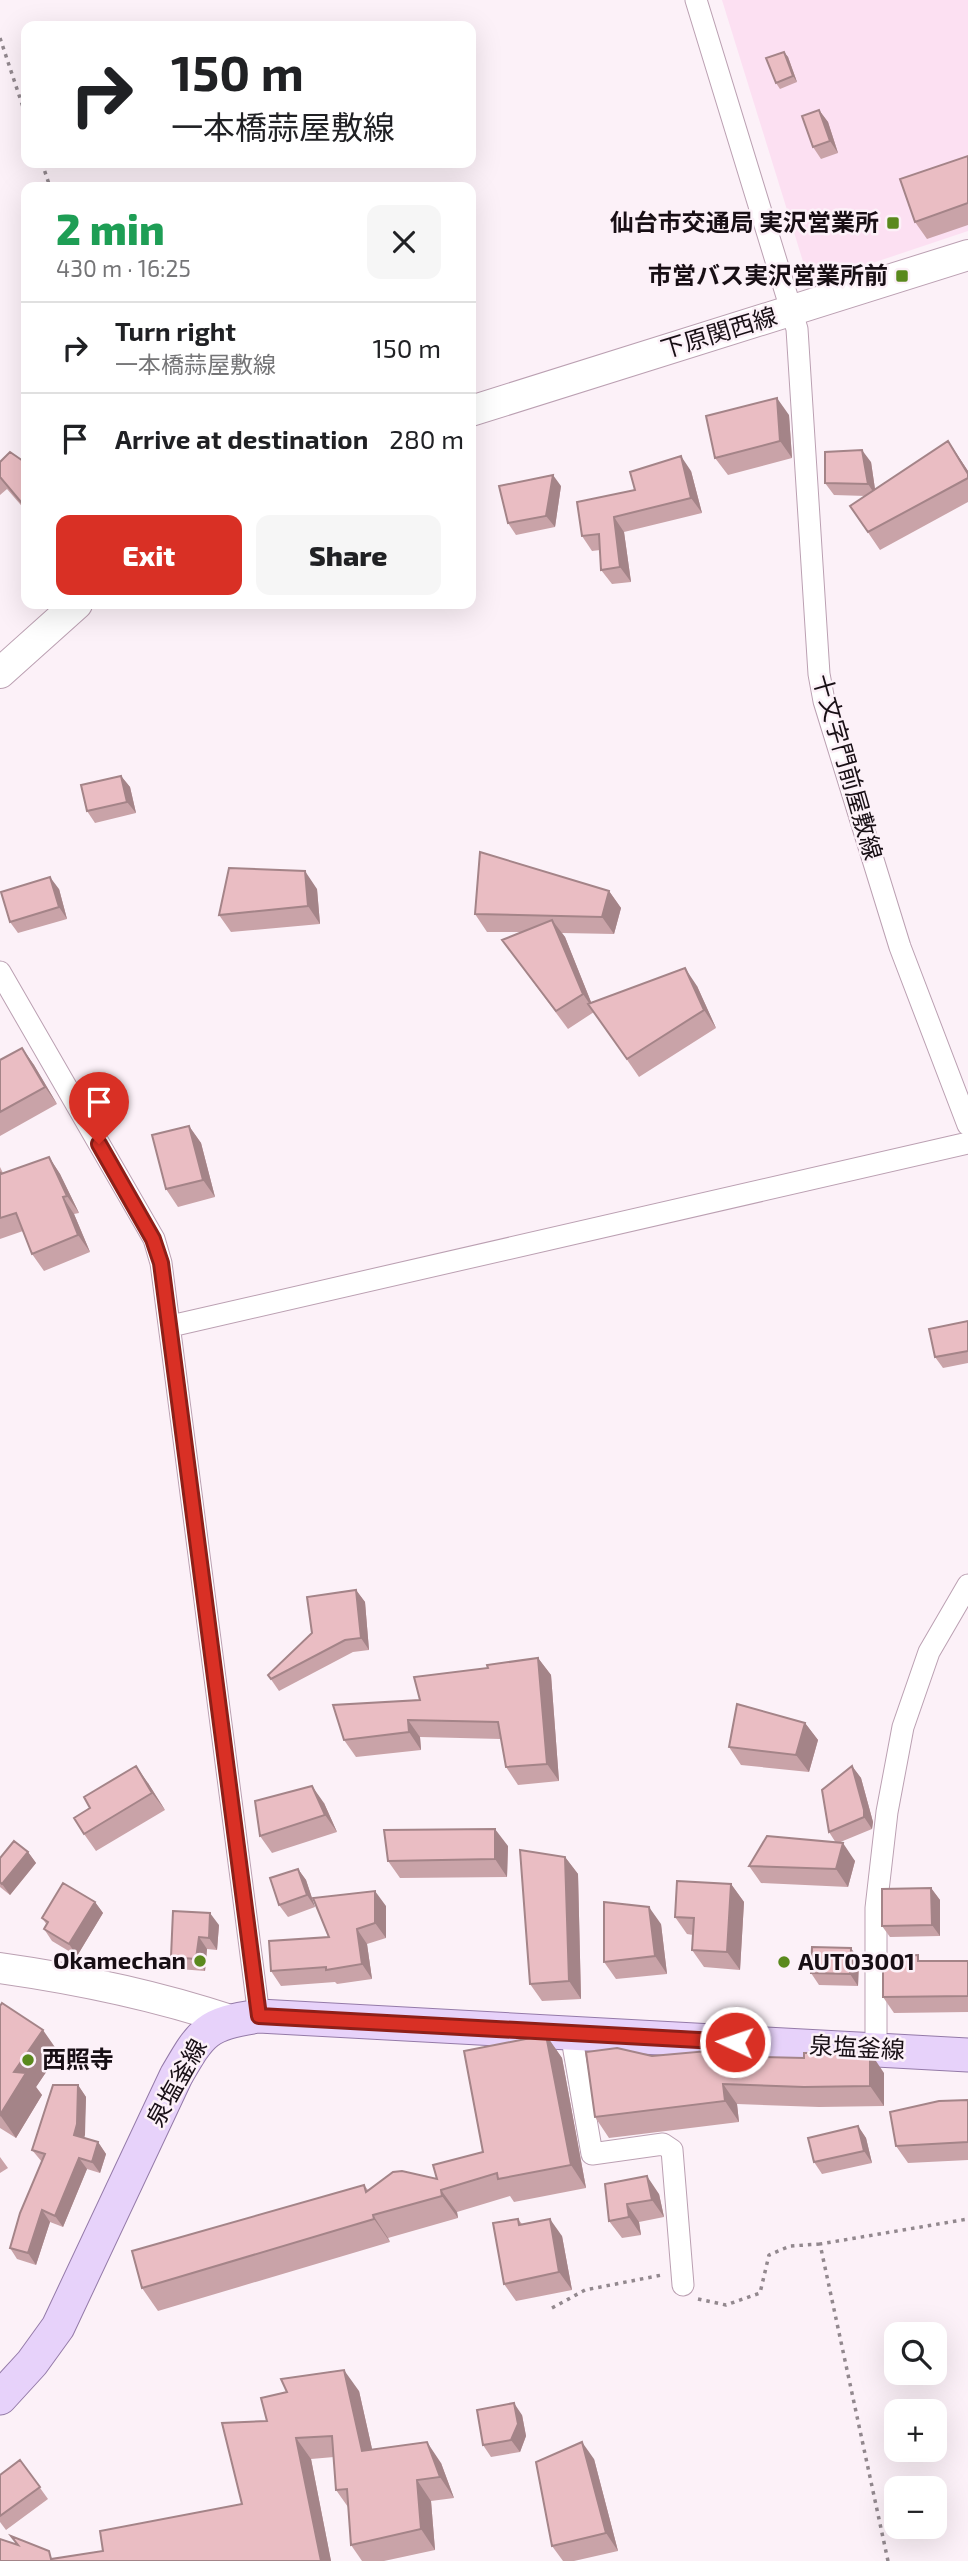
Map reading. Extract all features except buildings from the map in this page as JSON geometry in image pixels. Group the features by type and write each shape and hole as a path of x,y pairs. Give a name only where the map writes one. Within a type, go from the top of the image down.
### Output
{"main road":[{"name":"泉塩釜線","path":"0,2398 32,2363 58,2327 176,2076 193,2047 204,2033 244,2018 968,2055"}],"street":[{"name":"十文字門前屋敷線","path":"696,0 797,329 819,674 824,701 900,947 968,1125"},
{"name":"下原関西線","path":"476,409 968,255"},
{"path":"0,673 72,609"},
{"path":"0,972 153,1239 161,1263 171,1326 244,2018 73,1978 0,1968"},
{"path":"171,1326 968,1143"},
{"path":"876,2049 876,1908 887,1812 901,1739 929,1652 968,1585"},
{"path":"571,2033 592,2154 663,2144 672,2150 683,2285"}],"path":[{"path":"0,38 21,101"},
{"path":"888,2561 820,2244 968,2218"}],"shaded area":[{"name":"仙台市交通局 実沢営業所","path":"722,0 968,0 968,231 810,284"}],"place":[{"name":"仙台市交通局 実沢営業所","path":"893,223"},
{"name":"市営バス実沢営業所前","path":"902,276"},
{"name":"Okamechan","path":"200,1961"},
{"name":"AUTO3001","path":"784,1962"},
{"name":"西照寺","path":"28,2060"}],"route":[{"path":"99,1144 153,1239 161,1263 259,2016 735,2042"}]}
